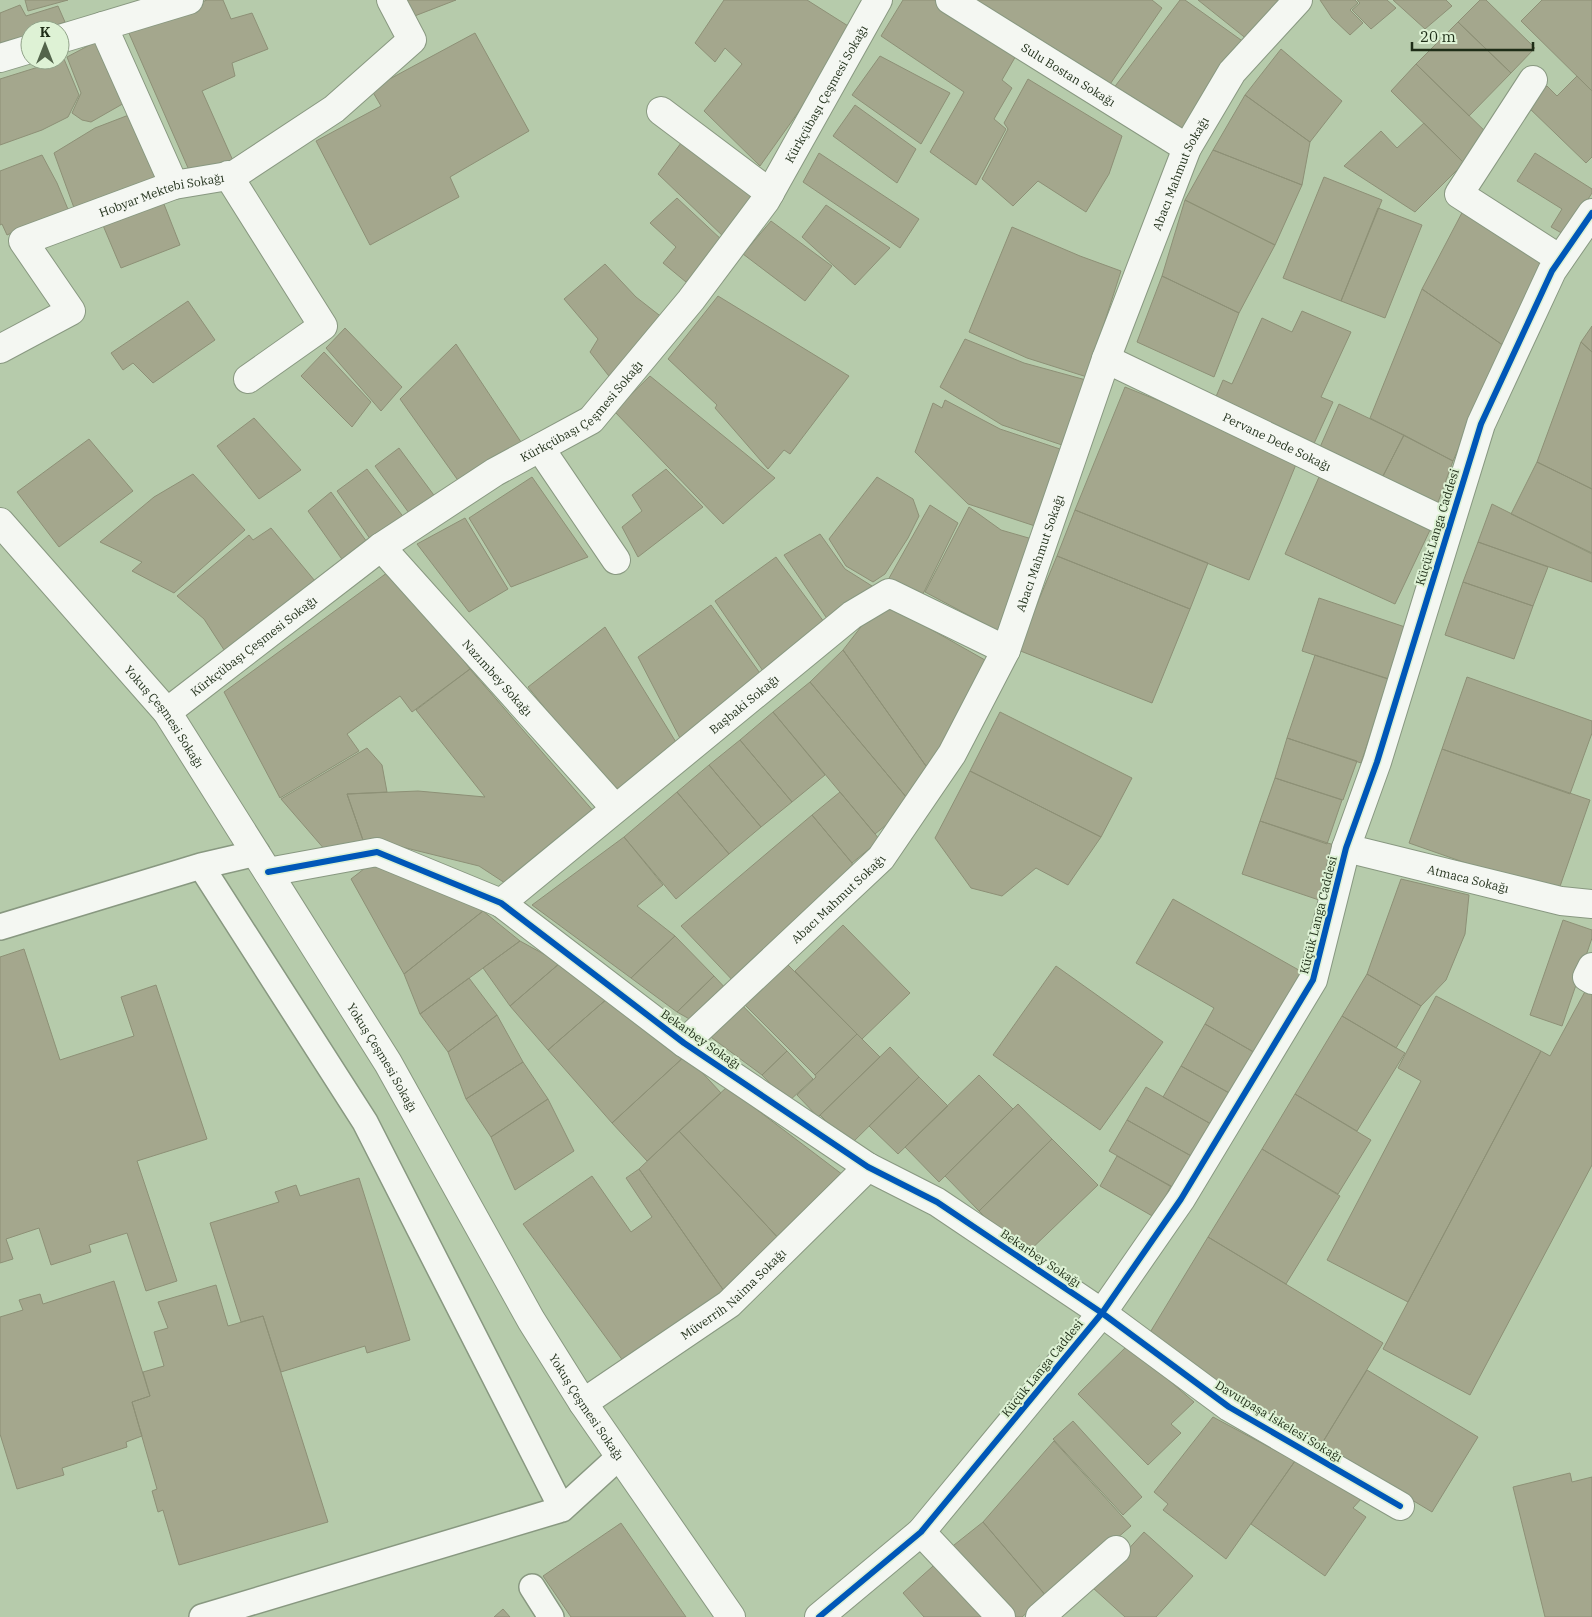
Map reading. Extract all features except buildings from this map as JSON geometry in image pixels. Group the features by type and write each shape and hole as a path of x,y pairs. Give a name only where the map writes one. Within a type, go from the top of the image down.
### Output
{"street":[{"path":"70,36 189,0"},
{"name":"Hobyar Mektebi Sokağı","path":"0,349 72,311 23,241 174,185 234,175 334,109 412,40 391,0"},
{"name":"Kürkçübaşı Çeşmesi Sokağı","path":"167,712 381,547 495,472 591,420 691,300 770,193 878,0"},
{"name":"Sulu Bostan Sokağı","path":"950,0 1187,148"},
{"name":"Abacı Mahmut Sokağı","path":"684,1043 881,858 952,754 1006,650 1106,359 1187,148 1232,72 1298,0"},
{"path":"103,26 174,185"},
{"path":"0,58 20,52"},
{"path":"1533,80 1459,194 1560,259"},
{"path":"661,111 770,193"},
{"path":"228,175 322,326 248,380"},
{"name":"Küçük Langa Caddesi","path":"819,1617 922,1532 1102,1313 1181,1199 1313,980 1346,848 1377,762 1481,424 1552,271 1592,213"},
{"name":"Pervane Dede Sokağı","path":"1106,359 1450,524"},
{"path":"540,448 616,560"},
{"name":"Yokuş Çeşmesi Sokağı","path":"0,522 167,712 388,1063 531,1320 583,1403 731,1617"},
{"name":"Nazımbey Sokağı","path":"381,547 615,808"},
{"name":"Başbaki Sokağı","path":"501,904 852,614 889,593 1006,650"},
{"name":"Atmaca Sokağı","path":"1346,848 1561,901 1592,904"},
{"name":"Bekarbey Sokağı","path":"263,862 377,852 501,904 684,1043 868,1167 937,1202 1102,1313"},
{"path":"1592,967 1587,977 1592,980"},
{"name":"Müverrih Naima Sokağı","path":"583,1403 729,1304 868,1167"},
{"name":"Davutpaşa İskelesi Sokağı","path":"1102,1313 1229,1406 1400,1506"},
{"path":"922,1532 1001,1617"},
{"path":"1040,1617 1116,1550"}],"lane":[{"path":"0,927 201,866 263,862"},
{"path":"201,866 365,1122 562,1509"},
{"path":"202,1617 562,1509 620,1456"},
{"path":"532,1587 551,1617"}],"cycle path":[{"path":"819,1617 921,1532 1102,1313 1181,1199 1313,980 1346,848 1377,762 1481,424 1552,271 1592,213"},
{"path":"268,872 377,852 501,903 684,1043 868,1167 937,1202 1102,1313 1229,1407 1400,1506"}]}
